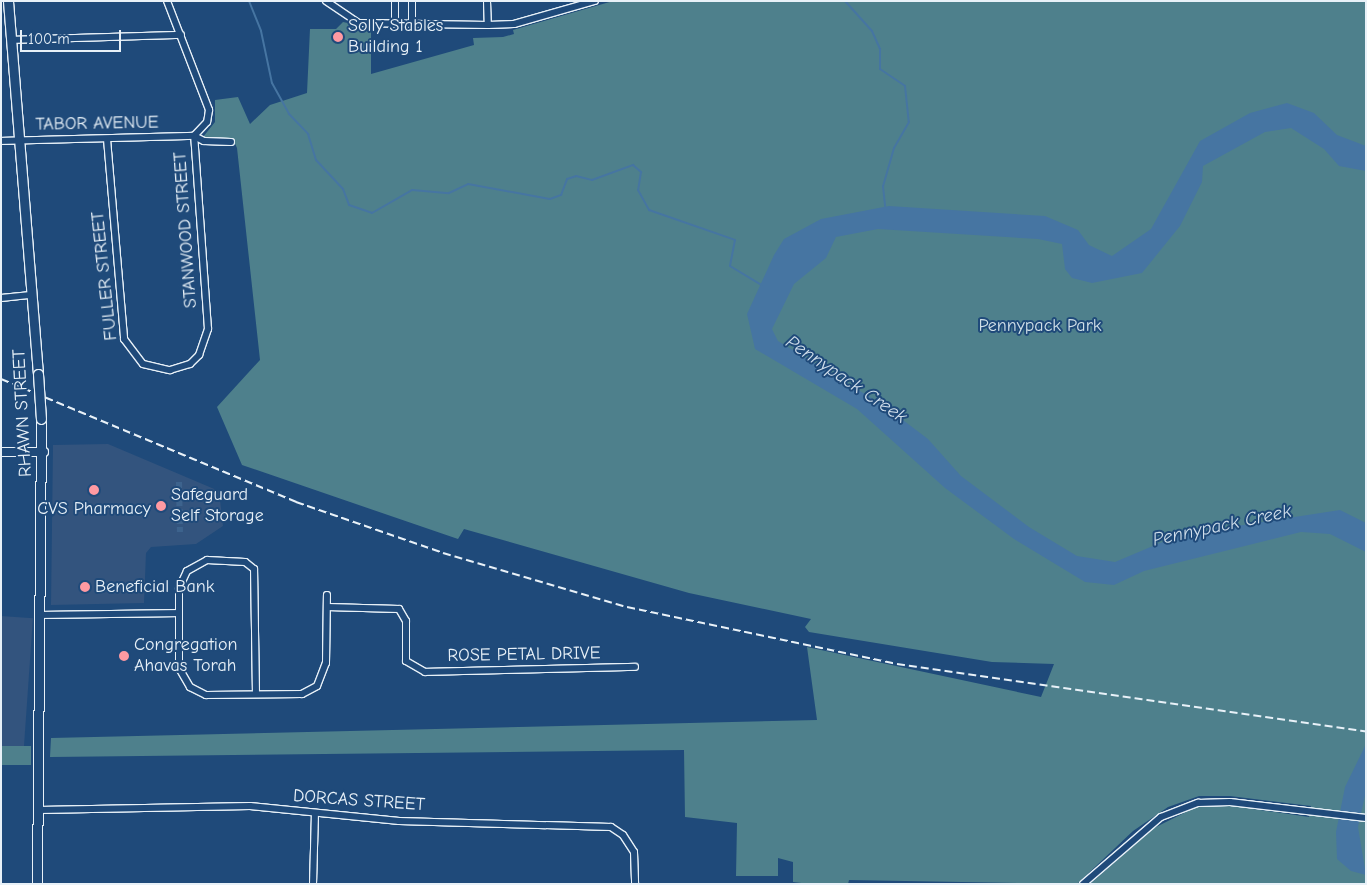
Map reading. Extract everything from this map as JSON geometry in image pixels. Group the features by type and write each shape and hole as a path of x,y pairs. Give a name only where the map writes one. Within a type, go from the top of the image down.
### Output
{"main road":[{"name":"RHAWN STREET","path":"8,1 44,452 37,884"}],"street":[{"name":"STANWOOD STREET","path":"168,1 209,110 208,122 194,136 208,329 202,349"},
{"path":"326,1 360,23 488,25 514,24 595,1"},
{"path":"395,1 396,24"},
{"path":"412,1 412,23"},
{"path":"487,1 488,25"},
{"path":"12,40 180,35"},
{"name":"TABOR AVENUE","path":"1,141 194,136 204,141 231,142"},
{"name":"FULLER STREET","path":"107,139 124,339 133,356 156,370 180,369 202,349"},
{"path":"1,298 31,294"},
{"path":"1,452 44,452"},
{"path":"256,694 255,576 250,564 207,560 195,565 179,588 179,668 190,687 206,695 256,694 310,690 324,675 327,595"},
{"name":"ROSE PETAL DRIVE","path":"327,607 399,610 406,621 406,661 414,670 635,667"},
{"path":"42,615 179,613"},
{"path":"1083,884 1161,817 1198,803 1298,809 1366,818"},
{"name":"DORCAS STREET","path":"39,810 250,806 315,814 611,827 630,843 636,884"},
{"path":"313,884 315,814"}],"shaded area":[{"path":"1287,103 1314,113 1337,135 1366,146 1366,171 1339,166 1324,149 1291,128 1265,132 1203,166 1202,182 1180,226 1142,273 1092,283 1072,278 1065,269 1062,244 1038,239 878,229 836,237 826,258 794,284 772,329 778,341 883,405 928,439 961,476 1029,527 1077,556 1115,562 1179,535 1340,510 1366,523 1366,552 1330,534 1301,532 1144,571 1114,585 1085,582 1014,539 945,488 857,409 755,349 747,314 774,255 784,239 821,219 889,206 1045,216 1078,230 1089,245 1112,256 1151,229 1200,141 1250,113"},
{"path":"108,444 219,491 223,526 196,544 151,547 146,553 144,603 51,605 53,445"},
{"path":"1,616 33,618 24,748 1,746"},
{"path":"1366,744 1366,791 1358,827 1366,875 1351,871 1337,859 1336,832 1345,787"}],"green space":[{"name":"Pennypack Park","path":"613,1 1366,1 1366,884 1090,884 1154,828 1196,807 1233,806 1309,817 1311,806 1230,796 1199,796 1168,807 1133,831 1077,884 849,880 848,884 810,884 793,882 793,862 778,858 778,876 736,876 737,823 685,817 684,750 50,757 51,738 817,720 807,647 1041,697 1054,664 992,662 809,632 805,627 811,619 689,593 464,529 458,539 242,465 217,407 260,360 237,148 233,139 203,137 215,122 215,100 238,97 250,124 270,105 307,93 310,29 336,29 343,22 371,28 371,74 474,45 473,38 503,37 514,34 513,30"},
{"path":"1,746 31,746 31,765 1,765"}],"waterway":[{"path":"249,1 261,31 272,83 289,114 308,134 316,160 343,189 349,205 372,213 412,190 449,193 468,184 550,199 561,195 567,179 576,176 592,180 633,165 641,172 638,190 649,210 735,240 730,266 762,285"},
{"path":"845,1 872,31 880,49 880,69 905,86 909,122 894,148 883,186 885,206"}],"tunnel":[{"path":"179,482 180,532"}],"railway":[{"path":"1,379 296,502 443,553 627,607 897,664 1366,732"}],"place":[{"name":"Solly Stables Building 1","path":"338,37"},
{"name":"CVS Pharmacy","path":"94,490"},
{"name":"Safeguard Self Storage","path":"161,506"},
{"name":"Beneficial Bank","path":"85,587"},
{"name":"Congregation Ahavas Torah","path":"124,656"}],"water label":[{"name":"Pennypack Creek","path":"846,380"},
{"name":"Pennypack Creek","path":"1222,526"}]}
